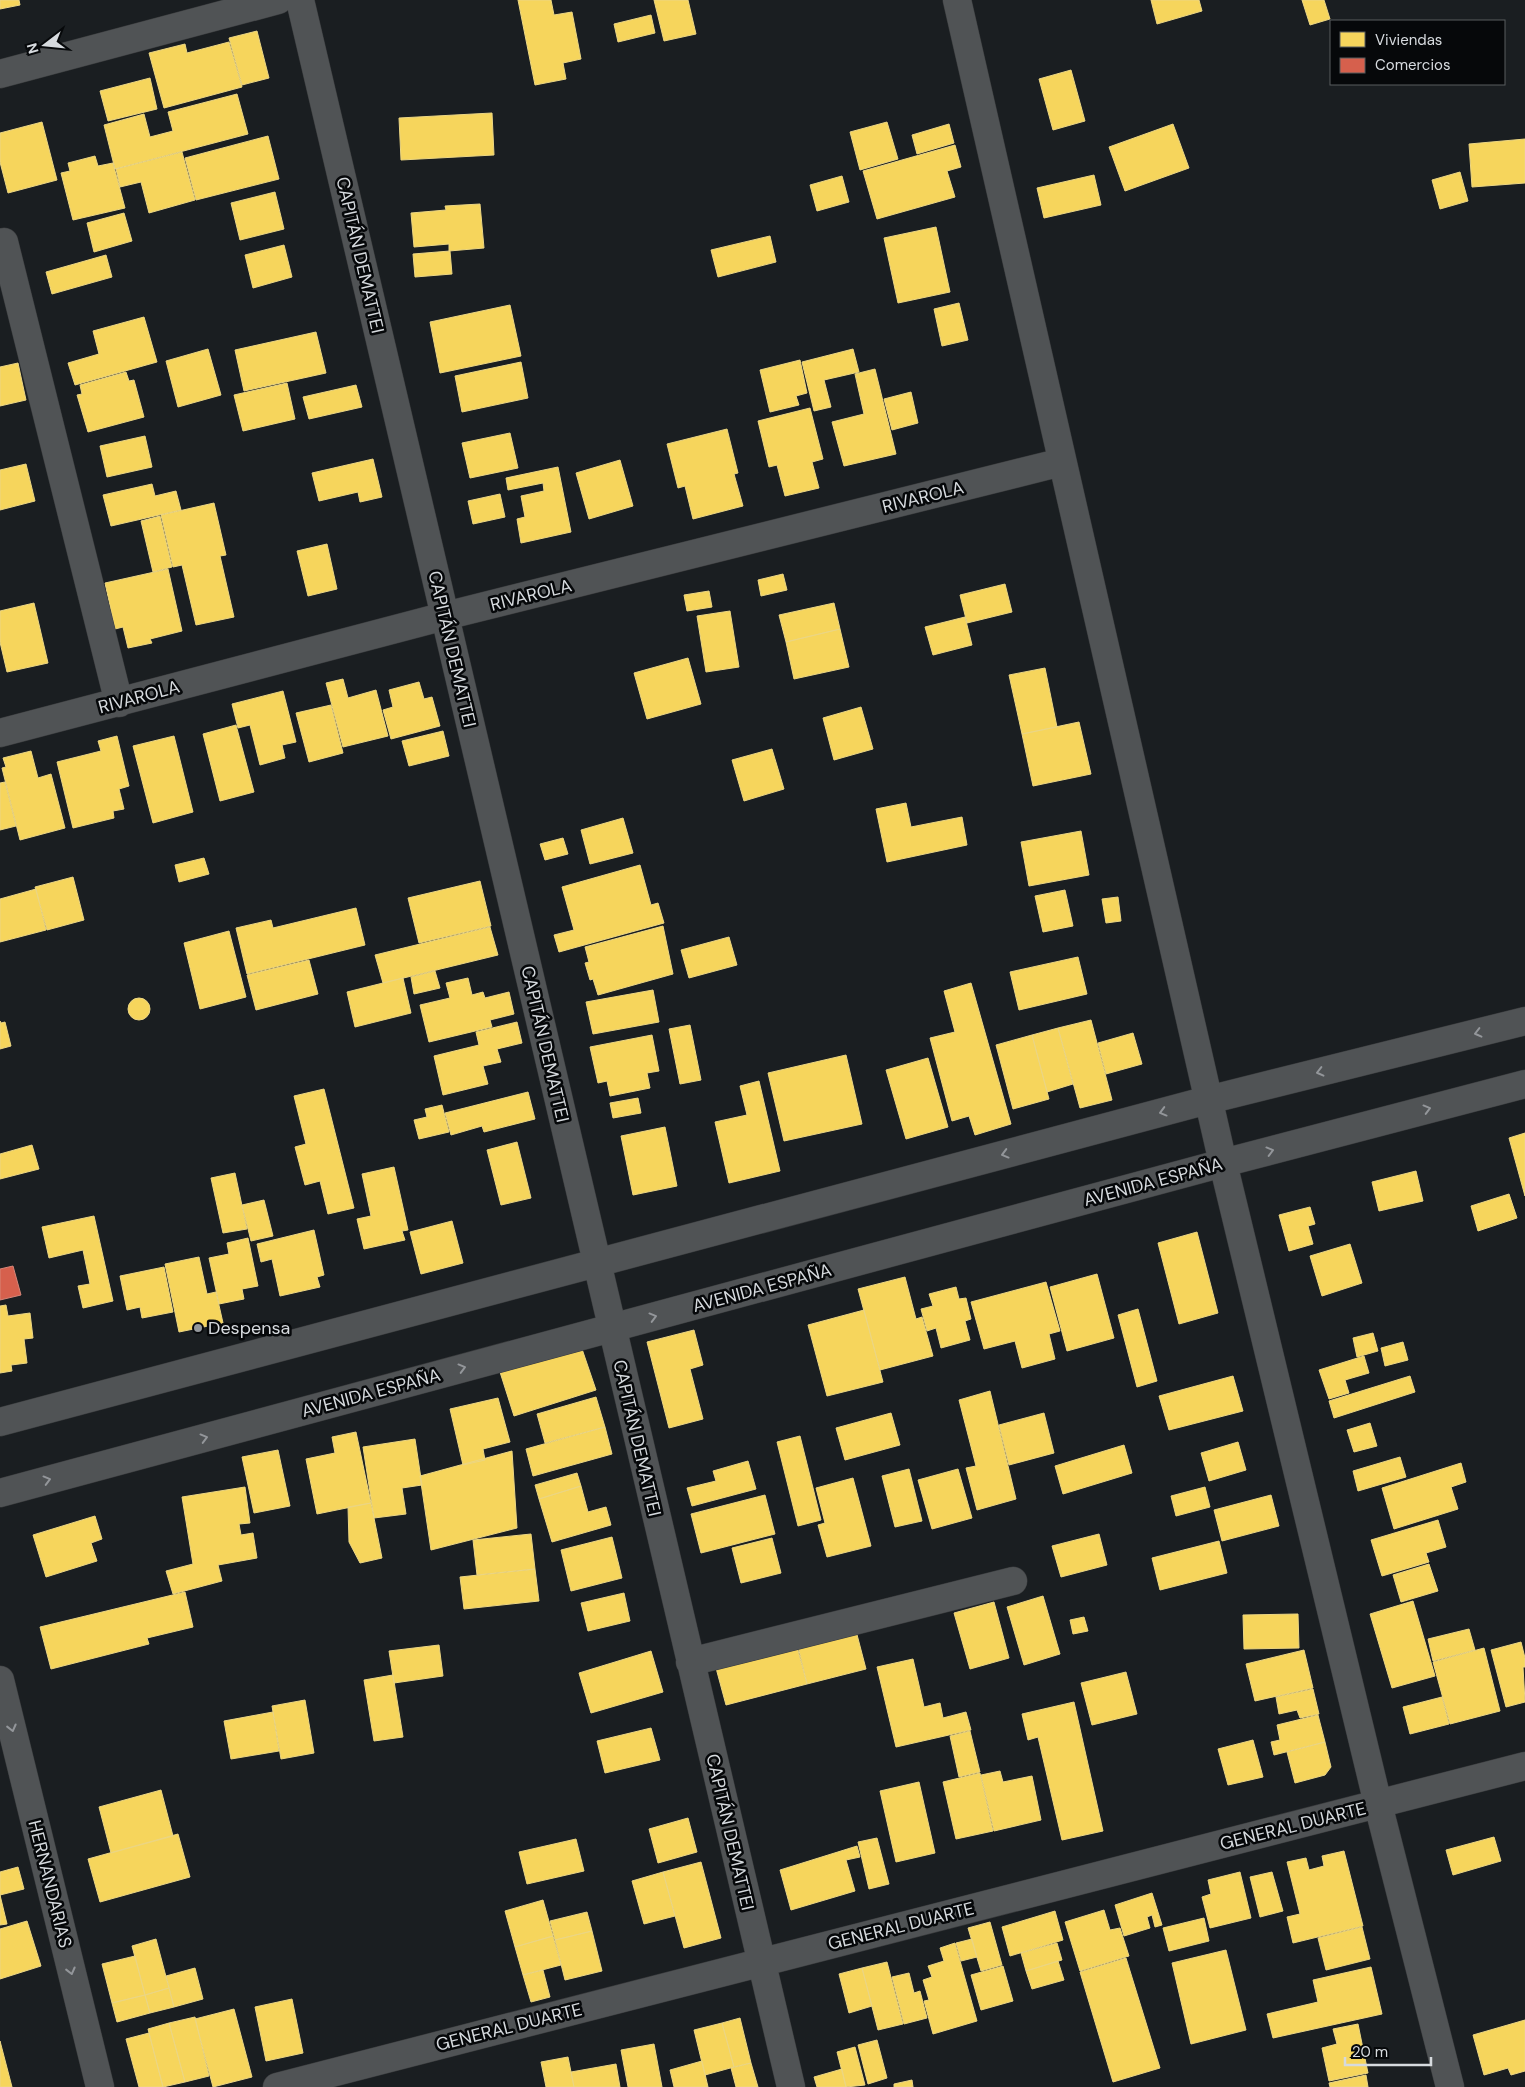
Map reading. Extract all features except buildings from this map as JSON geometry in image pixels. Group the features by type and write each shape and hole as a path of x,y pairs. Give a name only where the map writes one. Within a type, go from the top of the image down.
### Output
{"street":[{"path":"0,74 278,0"},
{"name":"CAPITÁN DEMATTEI","path":"300,0 760,1962 791,2087"},
{"path":"957,0 1208,1100 1378,1804 1450,2087"},
{"path":"4,242 119,703"},
{"name":"RIVAROLA","path":"0,733 445,616 1062,462"},
{"path":"0,1422 1208,1100 1525,1021"},
{"name":"AVENIDA ESPAÑA","path":"0,1493 1223,1163 1525,1084"},
{"path":"690,1662 1013,1581"},
{"name":"HERNANDARIAS","path":"0,1680 100,2087"},
{"name":"GENERAL DUARTE","path":"277,2087 1525,1766"}],"place":[{"name":"Despensa","path":"198,1328"}]}
